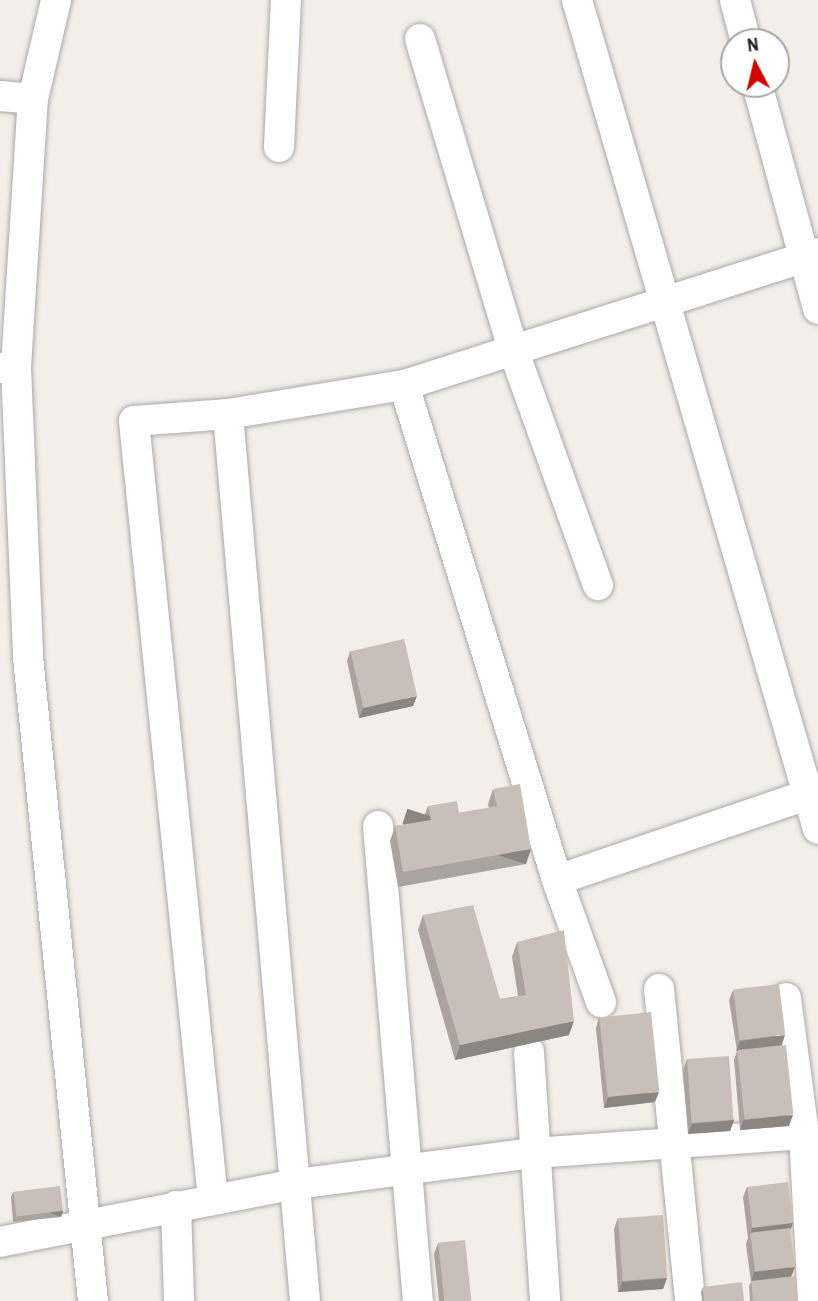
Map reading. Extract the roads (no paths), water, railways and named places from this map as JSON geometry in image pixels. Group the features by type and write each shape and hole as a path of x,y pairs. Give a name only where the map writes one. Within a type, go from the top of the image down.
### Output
{"street":[{"path":"56,0 33,99 8,367 28,657 93,1301"},
{"path":"279,147 286,0"},
{"path":"577,0 812,793 818,829"},
{"path":"735,0 742,28"},
{"path":"420,39 514,352 598,585"},
{"path":"0,96 33,99"},
{"path":"761,98 810,257 818,309"},
{"path":"213,1199 134,421 228,414 404,385 666,306 810,257"},
{"path":"404,385 557,880 601,1002"},
{"path":"228,414 297,1184 305,1301"},
{"path":"557,880 812,793"},
{"path":"378,826 418,1301"},
{"path":"659,989 679,1142 690,1301"},
{"path":"786,998 804,1134 813,1301"},
{"path":"529,1052 545,1301"},
{"path":"0,1242 297,1184 407,1173 534,1153 804,1134"},
{"path":"176,1206 179,1301"}]}
